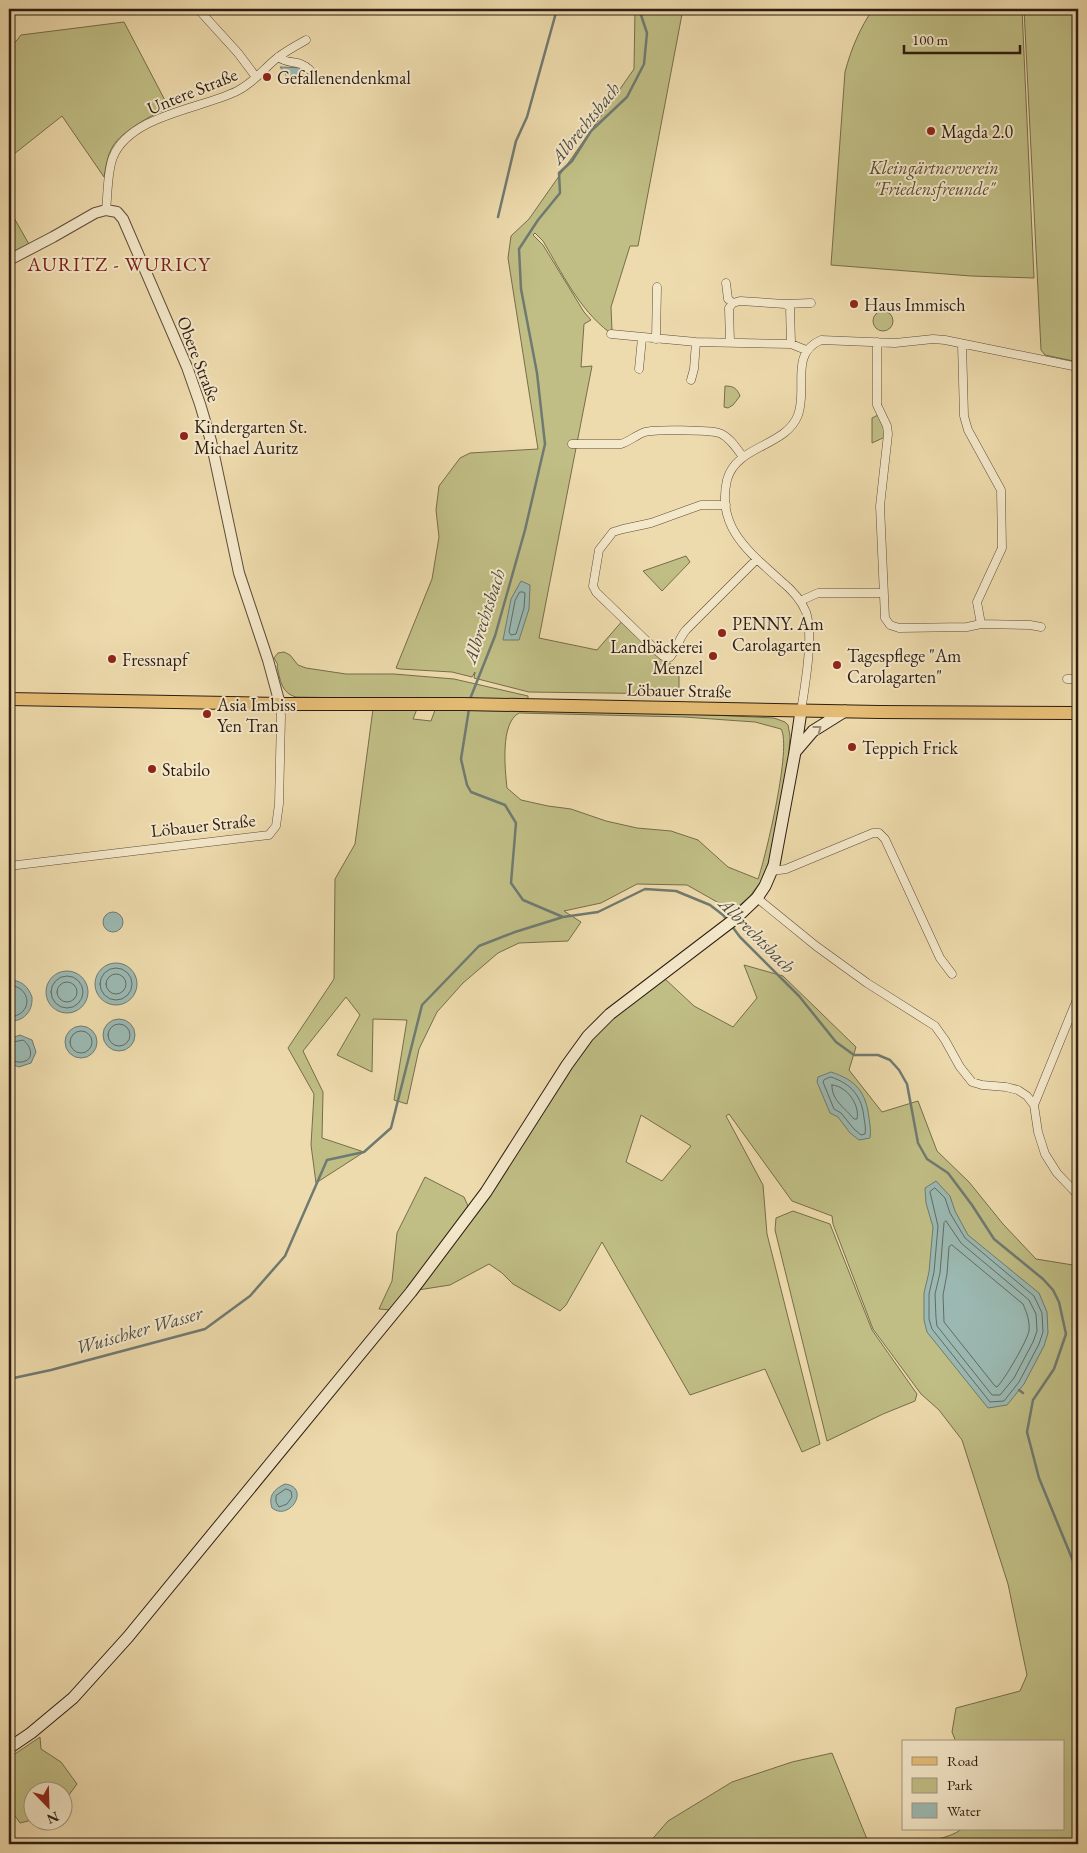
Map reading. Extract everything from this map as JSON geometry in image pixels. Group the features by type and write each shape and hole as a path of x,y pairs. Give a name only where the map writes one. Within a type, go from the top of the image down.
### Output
{"main road":[{"name":"Löbauer Straße","path":"9,699 280,704 477,704 845,712 1078,713"},
{"path":"9,1748 31,1733 73,1698 128,1637 411,1292 486,1192 566,1065 588,1036 610,1014 736,918 757,898 772,871 796,752 802,711"},
{"path":"796,752 813,731 845,712"}],"street":[{"name":"Untere Straße","path":"106,210 113,159 118,147 128,138 142,127 164,116 223,98 254,81 256,76 198,9"},
{"path":"256,76 278,57 306,40"},
{"path":"278,57 284,61 303,63 310,70"},
{"path":"9,260 95,213 106,210"},
{"name":"Obere Straße","path":"106,210 117,212 123,220 187,367 211,441 238,573 268,660 280,704"},
{"path":"726,283 728,299 732,303"},
{"path":"656,339 657,287"},
{"path":"730,342 729,308 732,303 740,301 785,304 811,302"},
{"path":"785,304 790,306 792,312 791,344"},
{"path":"611,334 696,342 791,344 806,350"},
{"path":"640,368 642,338"},
{"path":"802,711 809,625 806,611 800,601 738,540 727,516 726,505 728,478 734,466 743,457 786,431 798,416 802,400 803,357 806,350 821,340 895,343 933,339 1078,367"},
{"path":"691,380 694,369 696,342"},
{"path":"877,342 878,405 887,426 888,434 880,506 883,593 887,623 894,627 967,627 981,624 1041,627"},
{"path":"962,344 964,416 968,430 1000,490 1002,548 977,602 981,624"},
{"path":"572,444 621,444 627,442 632,436 653,429 719,433 728,439 743,457"},
{"path":"726,505 701,505 651,523 623,528 613,532 599,550 593,586 596,592 656,650 663,656 670,657 675,651 680,637 686,630 757,559"},
{"path":"800,601 818,593 883,593"},
{"path":"1067,679 1078,679"},
{"name":"Löbauer Straße","path":"9,866 269,835 276,826 279,804 280,704"},
{"path":"772,871 786,869 873,833 880,833 885,839 940,958 952,974"},
{"path":"757,898 816,946 867,983 935,1026 960,1067 972,1082 1018,1090 1027,1096 1034,1105 1038,1132 1045,1154 1057,1173 1078,1195"},
{"path":"1034,1105 1078,997"}],"green space":[{"path":"635,9 683,9 638,246 630,246 611,307 612,331 609,332 589,313 572,290 543,241 535,233 533,235 543,245 584,312 591,320 584,324 581,367 592,366 539,638 597,650 624,619 679,672 679,694 529,692 474,678 475,672 472,677 452,672 396,668 432,579 439,537 436,510 439,486 460,458 470,453 538,449 508,258 511,236 529,219 634,69"},
{"name":"Kleingärtnerverein \"Friedensfreunde\"","path":"873,9 1022,9 1034,278 971,276 831,265 845,72 856,39"},
{"path":"1024,9 1077,9 1078,362 1045,355 1041,350"},
{"path":"124,22 169,108 138,124 117,141 109,154 104,177 62,116 9,158 9,50 21,35"},
{"path":"9,209 30,246 9,256"},
{"path":"883,311 890,314 893,321 890,328 883,331 876,328 873,321 876,314"},
{"path":"725,386 734,388 740,396 728,408 724,407"},
{"path":"878,415 883,423 885,437 872,443 872,418"},
{"path":"686,556 690,562 662,591 643,571"},
{"path":"284,652 290,655 298,665 306,668 346,674 394,674 454,679 528,696 528,701 296,697 284,689 279,676 278,665 274,658 278,653"},
{"path":"373,709 417,709 413,719 431,721 435,710 668,713 774,718 788,725 790,736 788,764 769,861 762,880 750,896 733,911 687,885 637,884 601,903 564,911 581,922 568,941 519,943 498,953 463,983 437,1012 419,1049 407,1104 394,1100 407,1020 373,1019 372,1072 337,1055 360,1015 346,997 303,1051 323,1092 322,1138 364,1152 316,1183 311,1145 314,1094 288,1048 334,979 335,879 355,844","holes":["519,713 684,717 755,722 781,729 783,739 781,778 767,848 758,879 728,867 698,840 671,831 637,828 606,821 571,809 521,800 507,788 506,736 513,718"]},
{"path":"744,965 783,976 856,1047 849,1070 882,1112 918,1101 937,1151 969,1182 1003,1224 1036,1259 1073,1265 1078,1274 1078,1844 910,1844 943,1838 960,1830 1064,1830 1064,1740 955,1740 952,1732 956,1708 1020,1691 1027,1675 1008,1584 962,1440 939,1410 921,1394 873,1329 833,1224 832,1216 792,1201 729,1114 726,1116 763,1185 767,1234 820,1444 802,1452 765,1369 690,1395 602,1242 566,1305 560,1311 513,1284 489,1264 450,1285 418,1290 583,1047 609,1020 664,978 694,1006 733,1027 757,998","holes":["641,1115 691,1146 662,1181 626,1162"]},
{"path":"425,1177 464,1197 468,1206 449,1236 391,1310 379,1309 392,1281 397,1233"},
{"path":"793,1211 830,1224 872,1330 917,1394 915,1401 827,1441 775,1230 776,1218"},
{"path":"40,1737 41,1749 61,1762 77,1784 72,1791 72,1780 22,1780 22,1822 20,1823 9,1807 9,1758"},
{"path":"832,1753 869,1844 648,1844 668,1821 732,1782 792,1762"}],"water":[{"path":"280,67 303,68 304,80 294,86"},
{"path":"521,581 530,585 529,609 519,640 503,640 511,599"},
{"path":"113,912 120,915 123,922 120,929 113,932 106,929 103,922 106,915"},
{"path":"116,963 131,969 137,984 131,999 116,1005 101,999 95,984 101,969"},
{"path":"67,971 82,977 88,992 82,1007 67,1013 52,1007 46,992 52,977"},
{"path":"9,980 24,984 32,997 31,1007 26,1015 14,1021 9,1021"},
{"path":"119,1019 125,1020 130,1024 134,1029 134,1041 130,1046 125,1050 119,1051 113,1050 108,1046 104,1041 103,1035 104,1029 108,1024 113,1020"},
{"path":"81,1026 87,1027 92,1031 96,1036 96,1048 92,1053 87,1057 81,1058 75,1057 70,1053 66,1048 65,1042 66,1036 70,1031 75,1027"},
{"path":"20,1035 32,1040 36,1052 31,1063 19,1067 9,1063 9,1039"},
{"path":"831,1072 853,1083 862,1094 868,1109 870,1138 859,1140 850,1133 838,1117 830,1113 817,1082 818,1077"},
{"path":"936,1181 950,1196 955,1211 968,1235 1039,1293 1047,1312 1048,1333 1044,1346 1024,1384 1007,1405 988,1408 927,1332 924,1320 924,1293 929,1272 933,1227 926,1203 925,1188"},
{"path":"285,1484 293,1486 297,1497 291,1507 285,1511 279,1511 272,1508 271,1496 278,1488"}],"waterway":[{"path":"498,217 516,141 527,117 557,9"},
{"name":"Albrechtsbach","path":"470,699 495,636 525,530 545,444 537,373 521,289 519,249 538,220 560,193 559,173 572,161 591,131 627,97 644,64 647,33 639,9"},
{"name":"Albrechtsbach","path":"469,709 461,759 467,785 471,792 505,805 516,823 511,883 523,900 563,917 598,912 645,889 676,891 710,905 728,921"},
{"name":"Wuischker Wasser","path":"9,1379 51,1370 205,1329 250,1296 285,1256 327,1160 364,1152 391,1128 422,1005 479,946 563,917"},
{"name":"Albrechtsbach","path":"731,925 740,937 799,996 836,1042 854,1055 878,1055 890,1060 899,1070 907,1084 918,1143 927,1159 948,1173 994,1239 1043,1279 1053,1290 1059,1302 1066,1334 1054,1369 1033,1400 1027,1432 1039,1478 1078,1573"},
{"path":"1019,1390 1023,1393"}],"place":[{"name":"Gefallenendenkmal","path":"267,77"},
{"name":"Magda 2.0","path":"931,131"},
{"name":"Haus Immisch","path":"854,304"},
{"name":"Kindergarten St. Michael Auritz","path":"184,436"},
{"name":"PENNY. Am Carolagarten","path":"722,633"},
{"name":"Landbäckerei Menzel","path":"713,656"},
{"name":"Fressnapf","path":"112,659"},
{"name":"Tagespflege \"Am Carolagarten\"","path":"837,665"},
{"name":"Asia Imbiss Yen Tran","path":"207,714"},
{"name":"Teppich Frick","path":"852,747"},
{"name":"Stabilo","path":"152,769"}],"district":[{"name":"AURITZ - WURICY","path":"119,264"}]}
